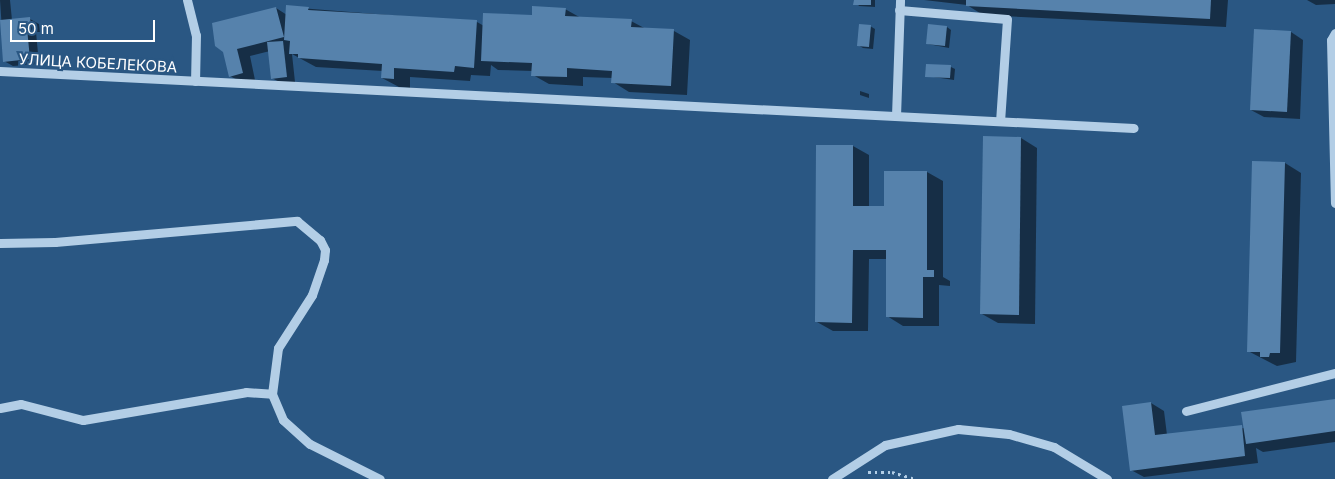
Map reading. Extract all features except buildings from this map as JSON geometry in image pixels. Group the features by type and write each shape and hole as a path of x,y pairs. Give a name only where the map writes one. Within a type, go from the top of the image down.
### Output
{"street":[{"path":"187,0 196,35 195,81"},
{"path":"896,116 900,0"},
{"path":"899,10 1007,19 1000,121"},
{"path":"1335,33 1331,40 1335,203"},
{"name":"УЛИЦА КОБЕЛЕКОВА","path":"0,71 1134,128"},
{"path":"0,243 55,242 297,221 320,240 325,250 324,260 312,295 278,348 272,394 283,420 310,444 380,479"},
{"path":"1186,411 1335,373"},
{"path":"0,408 21,404 83,420 140,408 246,392 272,394"},
{"path":"832,479 885,445 958,429 1009,434 1054,447 1106,479"}],"path":[{"path":"865,472 892,472 915,479"}]}
